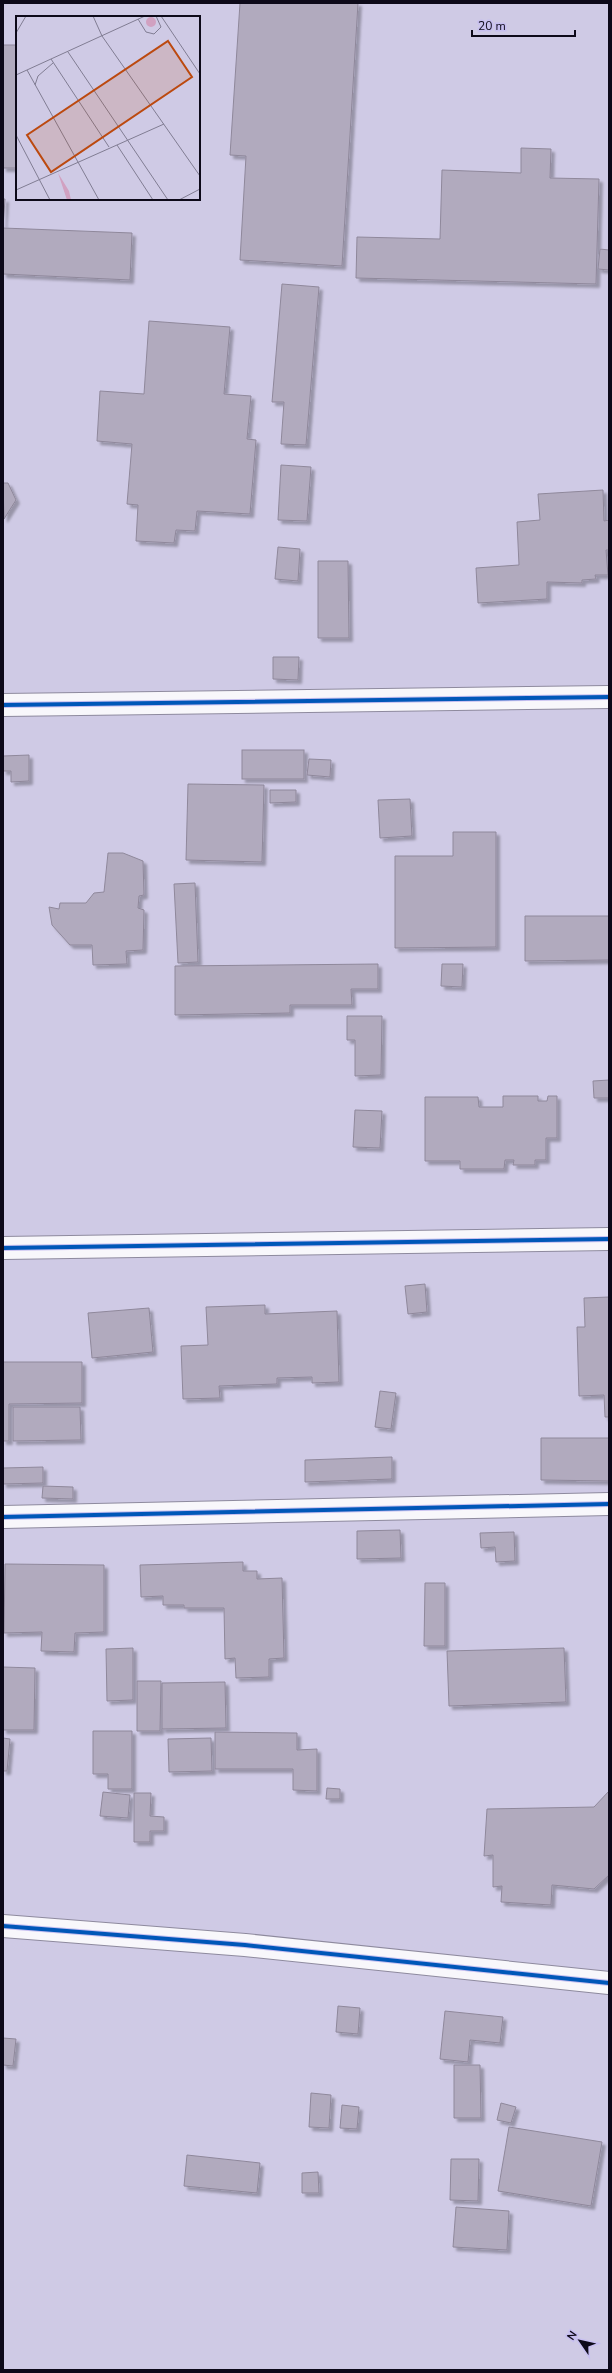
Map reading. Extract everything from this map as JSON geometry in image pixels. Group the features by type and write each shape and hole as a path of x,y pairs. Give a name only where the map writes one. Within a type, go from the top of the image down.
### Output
{"street":[{"path":"3,705 609,697"},
{"path":"3,1248 609,1239"},
{"path":"3,1517 609,1504"},
{"path":"3,1926 245,1945 609,1982"}],"building":[{"path":"240,3 358,3 342,266 240,260 246,156 230,155"},
{"path":"3,45 16,45 16,168 3,168"},
{"path":"521,148 551,149 550,178 599,179 596,284 356,278 357,237 440,239 442,170 521,173"},
{"path":"3,199 5,199 3,228"},
{"path":"3,228 132,233 130,280 3,274"},
{"path":"600,249 609,250 609,270 598,269"},
{"path":"282,284 319,287 306,445 281,444 284,402 272,402"},
{"path":"149,321 230,327 224,394 251,396 247,439 256,440 250,514 197,511 195,531 176,530 174,543 136,541 138,505 127,504 132,444 97,441 100,391 144,394"},
{"path":"281,465 311,467 307,521 278,520"},
{"path":"3,483 8,483 16,500 4,519"},
{"path":"603,490 604,521 609,520 609,550 606,550 608,575 595,575 596,579 582,580 582,583 547,582 547,599 478,603 476,568 519,565 517,522 540,520 538,494"},
{"path":"278,547 300,549 298,581 275,579"},
{"path":"318,561 348,561 349,638 318,638"},
{"path":"273,657 299,657 298,680 273,679"},
{"path":"242,750 304,750 304,779 242,779"},
{"path":"29,755 29,781 11,782 11,771 3,771 3,756"},
{"path":"309,759 331,760 330,777 307,775"},
{"path":"188,784 264,785 262,862 186,860"},
{"path":"270,790 296,790 296,802 270,803"},
{"path":"410,799 412,836 380,838 378,800"},
{"path":"453,832 496,832 496,947 395,948 395,856 453,856"},
{"path":"108,853 123,853 143,861 144,895 139,896 138,908 144,910 143,950 126,951 127,964 93,965 92,945 70,945 52,925 49,907 59,909 60,903 86,903 94,893 104,892"},
{"path":"195,883 198,962 178,963 174,884"},
{"path":"525,916 609,916 609,960 525,961"},
{"path":"378,964 378,989 351,989 352,1005 290,1005 290,1013 175,1015 175,966"},
{"path":"442,964 463,964 462,987 441,986"},
{"path":"347,1016 382,1016 381,1075 355,1076 355,1040 347,1040"},
{"path":"609,1080 609,1098 594,1098 593,1081"},
{"path":"503,1096 538,1096 538,1101 547,1101 548,1096 557,1096 557,1138 546,1138 546,1160 535,1160 535,1165 513,1165 514,1160 505,1160 504,1169 460,1169 460,1161 425,1161 425,1097 478,1097 479,1107 503,1107"},
{"path":"355,1110 382,1111 380,1148 353,1147"},
{"path":"425,1284 427,1312 408,1314 405,1286"},
{"path":"609,1297 609,1417 605,1417 604,1395 579,1396 577,1327 585,1327 584,1298"},
{"path":"265,1305 265,1314 337,1311 339,1382 312,1383 312,1377 277,1378 277,1384 219,1386 220,1398 183,1399 181,1346 208,1345 206,1307"},
{"path":"149,1308 153,1352 92,1358 88,1313"},
{"path":"3,1362 82,1362 82,1403 9,1404 9,1441 3,1441"},
{"path":"380,1391 396,1393 391,1429 375,1427"},
{"path":"13,1407 80,1407 81,1440 13,1441"},
{"path":"541,1438 609,1438 609,1481 541,1480"},
{"path":"392,1457 392,1479 305,1482 305,1460"},
{"path":"43,1467 43,1483 3,1484 3,1468"},
{"path":"43,1486 73,1487 73,1499 42,1498"},
{"path":"400,1530 401,1558 357,1559 357,1531"},
{"path":"514,1532 515,1561 496,1562 495,1547 481,1548 480,1533"},
{"path":"243,1562 243,1571 257,1571 257,1579 282,1578 284,1658 269,1659 269,1677 236,1678 235,1658 225,1659 224,1608 184,1608 184,1605 163,1605 163,1596 141,1597 140,1565"},
{"path":"5,1564 104,1565 104,1632 75,1633 74,1652 41,1651 42,1632 4,1633"},
{"path":"425,1583 445,1583 445,1646 424,1646"},
{"path":"133,1648 133,1700 107,1701 106,1649"},
{"path":"564,1648 566,1702 449,1706 447,1651"},
{"path":"3,1667 35,1668 34,1730 3,1730"},
{"path":"137,1681 161,1681 160,1731 137,1731"},
{"path":"225,1682 226,1728 162,1729 162,1683"},
{"path":"93,1731 132,1731 132,1789 108,1789 108,1774 93,1774"},
{"path":"215,1732 297,1733 297,1750 317,1749 317,1791 293,1790 293,1769 215,1769"},
{"path":"3,1738 10,1739 7,1771 3,1771"},
{"path":"211,1738 212,1771 169,1772 168,1739"},
{"path":"327,1788 340,1789 340,1799 326,1799"},
{"path":"609,1791 609,1875 594,1889 552,1885 551,1905 501,1902 502,1886 493,1887 493,1855 484,1856 487,1809 594,1807"},
{"path":"103,1792 130,1795 128,1818 100,1816"},
{"path":"134,1793 151,1793 150,1816 164,1817 164,1831 150,1831 150,1842 134,1842"},
{"path":"338,2006 360,2008 358,2034 336,2032"},
{"path":"445,2011 503,2017 500,2043 470,2040 468,2062 440,2059"},
{"path":"3,2038 16,2039 13,2066 3,2065"},
{"path":"454,2065 480,2065 481,2118 454,2118"},
{"path":"311,2093 331,2095 329,2128 309,2127"},
{"path":"501,2103 516,2107 511,2123 497,2120"},
{"path":"342,2105 359,2107 357,2129 340,2128"},
{"path":"509,2127 602,2142 591,2206 498,2191"},
{"path":"187,2155 260,2163 257,2193 184,2186"},
{"path":"451,2159 479,2159 478,2201 450,2200"},
{"path":"318,2172 319,2193 302,2193 302,2173"},
{"path":"456,2207 509,2211 507,2250 453,2247"}],"cycle path":[{"path":"3,705 609,697"},
{"path":"3,1248 609,1239"},
{"path":"3,1517 609,1504"},
{"path":"3,1926 245,1945 609,1983"}]}
